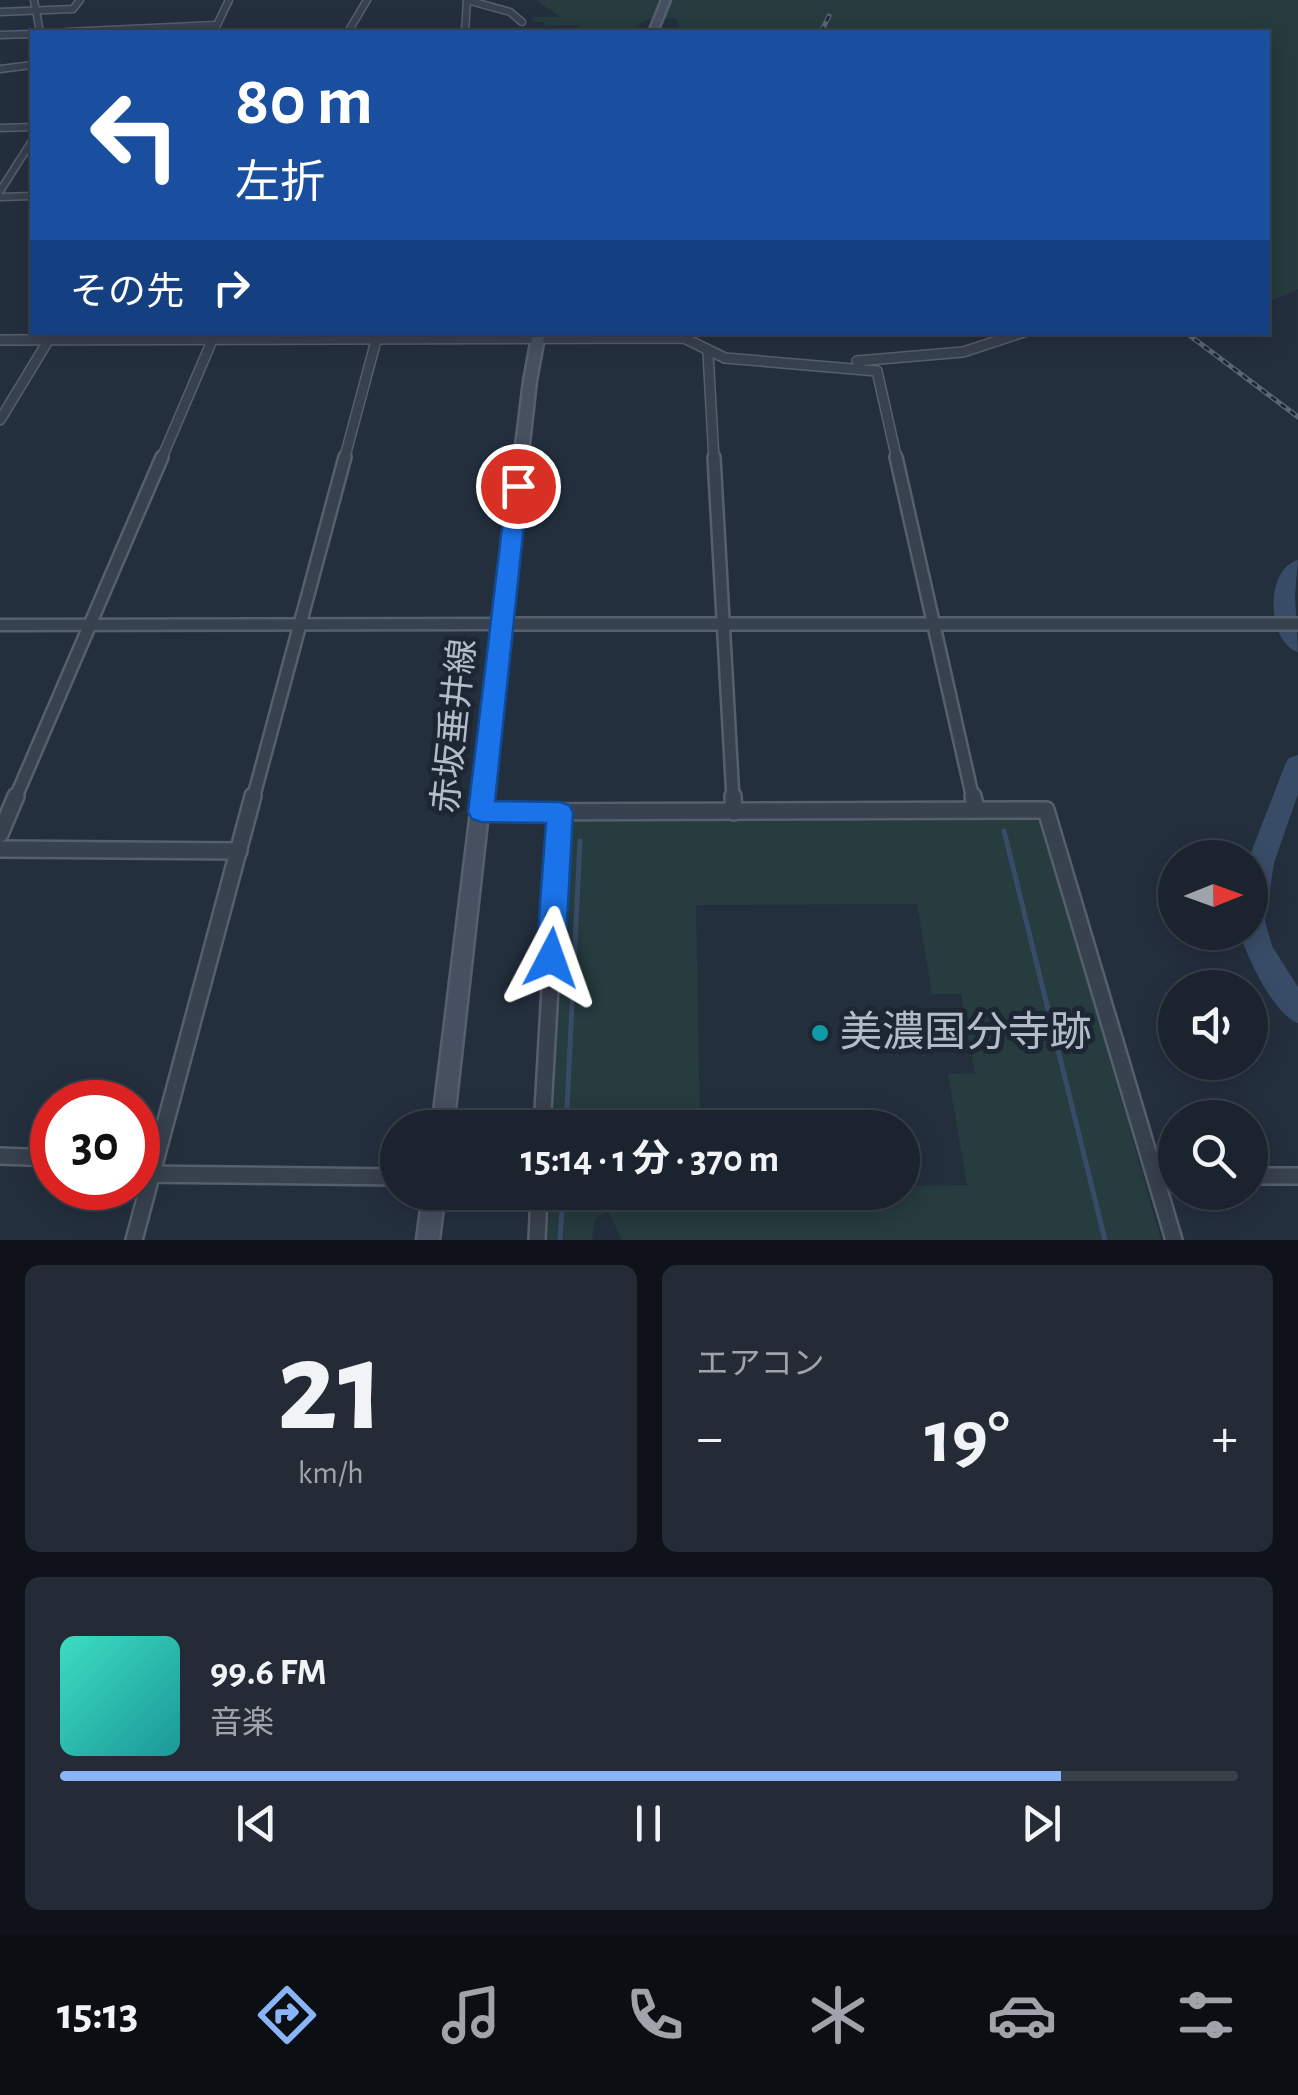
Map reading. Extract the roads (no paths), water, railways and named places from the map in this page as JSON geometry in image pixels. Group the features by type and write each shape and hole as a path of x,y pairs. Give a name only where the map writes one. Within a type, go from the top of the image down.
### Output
{"main road":[{"path":"655,30 666,0"},
{"name":"赤坂垂井線","path":"444,1110 539,335"},
{"path":"428,1240 432,1210"}],"street":[{"path":"34,0 39,30"},
{"path":"0,12 73,8 80,0"},
{"path":"165,30 215,29 228,0"},
{"path":"349,30 367,0"},
{"path":"465,30 467,0 510,12 522,22"},
{"path":"0,44 2,35 30,34"},
{"path":"0,69 29,66"},
{"path":"0,128 30,127"},
{"path":"30,144 0,194 30,196"},
{"path":"0,340 51,336 684,335 708,353 876,371 976,810"},
{"path":"833,366 849,361 957,352 1018,335"},
{"path":"0,420 51,336"},
{"path":"0,834 214,336"},
{"path":"160,1121 240,850 378,336"},
{"path":"708,353 734,812"},
{"path":"0,625 1298,624"},
{"path":"481,812 1046,810 1174,1240"},
{"path":"543,1110 560,812"},
{"path":"0,850 240,850"},
{"path":"0,1156 30,1157"},
{"path":"160,1175 380,1177"},
{"path":"1268,1176 1298,1176"},
{"path":"134,1240 139,1210"},
{"path":"536,1240 538,1210"}],"waterway":[{"path":"1298,567 1284,595 1286,614 1298,644"},
{"path":"1298,765 1261,863 1251,921 1262,955 1298,1010"},
{"path":"1004,831 1105,1240"},
{"path":"567,1110 580,841"},
{"path":"560,1240 562,1210"}],"railway":[{"path":"822,30 829,16"},
{"path":"1189,335 1298,417"}],"place":[{"name":"美濃国分寺跡","path":"820,1033"}]}
